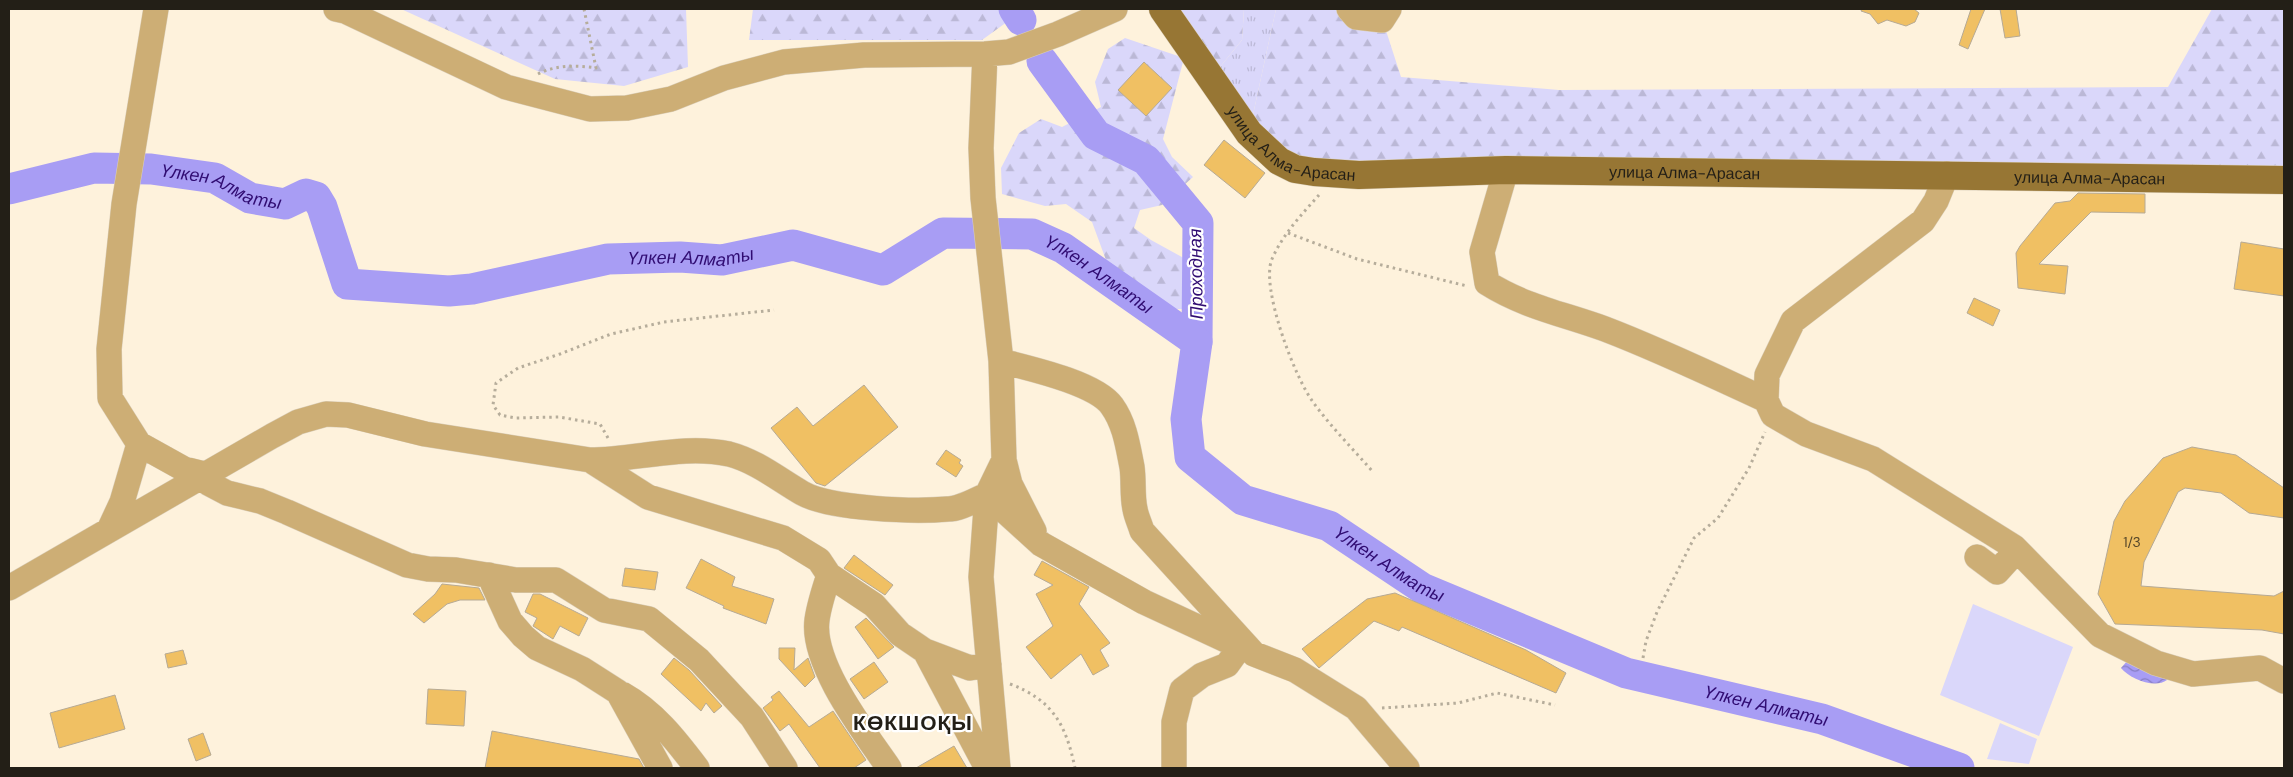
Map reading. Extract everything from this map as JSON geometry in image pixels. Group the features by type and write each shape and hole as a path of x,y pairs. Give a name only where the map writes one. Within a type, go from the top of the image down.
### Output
{"main road":[{"name":"улица Алма-Арасан","path":"1163,9 1249,133 1279,161 1295,169 1339,174 1506,170 1947,174 2284,180"}],"street":[{"path":"156,9 124,204 110,349 110,398 139,444 184,469 204,474"},
{"path":"336,9 345,11 506,87 590,109 627,108 671,99 724,78 784,62 864,54 997,53 1058,34 1115,9"},
{"path":"1349,9 1356,17 1382,20 1389,9"},
{"path":"997,53 981,148 983,198 1000,361 1004,460 1010,484 1041,544"},
{"path":"1506,170 1482,252 1487,283 1505,294 1547,312 1597,326 1658,349 1769,408 1806,434 1873,459 2017,550 2100,635 2148,659 2193,674 2260,668 2284,681"},
{"path":"1769,408 1767,375 1793,321 1923,220 1936,201 1947,174"},
{"path":"1000,361 1050,374 1087,388 1111,404 1121,421 1126,439 1132,470 1135,509 1142,531 1247,651"},
{"path":"9,588 204,474 247,453 298,422 326,414 348,414 425,434 590,460 624,459 701,450 730,454 784,480 803,493 828,502 900,509 950,510 987,495"},
{"path":"109,530 122,502 139,444"},
{"path":"624,459 625,475 634,489"},
{"path":"590,460 648,496 684,509 783,538 819,560 829,575 874,605 900,634 925,651 970,668 990,671"},
{"path":"998,768 981,577 987,495 1004,460"},
{"path":"204,474 208,483 227,493 260,501 407,565 516,580 556,580 604,610 649,619 699,660 752,717 785,768"},
{"path":"987,495 1041,544 1144,602 1247,651 1295,670 1356,708 1407,768"},
{"path":"1977,557 1997,572 2017,550"},
{"path":"489,575 510,621 523,636 537,648 582,669 640,704 668,731 697,768"},
{"path":"829,575 816,621 818,645 842,700 889,768"},
{"path":"925,651 987,768"},
{"path":"1174,768 1174,722 1182,690 1202,675 1227,665 1247,651"},
{"path":"618,692 660,768"}],"path":[{"path":"552,99 536,75 549,68 558,69 575,65 596,68 584,9"},
{"path":"1339,174 1296,220 1271,260 1269,288 1290,358 1312,401 1373,472"},
{"path":"1288,233 1357,259 1471,287 1487,283"},
{"path":"624,459 600,424 559,417 514,418 500,415 493,405 496,383 518,368 611,334 664,322 774,310"},
{"path":"1644,658 1646,641 1657,612 1694,538 1718,518 1749,468 1769,408"},
{"path":"990,671 1043,701 1057,717 1069,739 1075,768"},
{"path":"1356,708 1426,707 1458,703 1497,693 1555,705"}],"green space":[{"path":"401,9 686,9 688,67 624,86 555,79"},
{"path":"753,9 1025,9 982,40 749,40"},
{"path":"1163,9 1244,9 1242,40 1211,78"},
{"path":"1244,9 1276,9 1249,133 1211,78 1242,40"},
{"path":"1276,9 1379,9 1401,77 1559,90 2168,87 2212,9 2284,9 2284,180 1339,174 1249,133"},
{"path":"1125,38 1184,58 1163,139 1172,157 1193,177 1162,205 1140,210 1134,228 1151,240 1191,262 1184,309 1169,309 1106,260 1092,222 1066,204 1045,206 1002,194 1001,168 1019,133 1041,119 1062,127 1101,107 1095,82 1108,49"},
{"path":"1973,604 2073,647 2039,736 1940,695"},
{"path":"2000,723 2037,739 2029,764 1987,759"}],"water":[{"path":"2128,660 2164,674 2167,680 2162,683 2150,683 2130,676 2121,668"}],"building":[{"path":"1862,9 1914,9 1919,13 1915,22 1906,26 1887,20 1878,24 1870,14 1861,11"},
{"path":"1971,9 1985,9 1968,49 1959,45"},
{"path":"2000,9 2016,9 2020,36 2005,38"},
{"path":"1144,62 1172,88 1146,116 1118,90"},
{"path":"1224,140 1265,173 1245,198 1204,165"},
{"path":"2078,193 2145,194 2145,213 2091,212 2039,264 2068,266 2065,294 2018,288 2016,253 2020,246 2055,203 2070,201"},
{"path":"2241,242 2284,249 2284,296 2234,289"},
{"path":"1974,298 2000,310 1993,326 1967,313"},
{"path":"864,385 898,427 825,486 816,483 771,428 797,407 813,426"},
{"path":"2192,447 2236,455 2284,488 2284,518 2249,513 2221,493 2185,488 2178,492 2144,562 2141,586 2274,596 2284,591 2284,634 2262,630 2115,624 2098,594 2114,521 2125,501 2163,458"},
{"path":"946,450 961,460 959,463 963,466 956,477 936,464"},
{"path":"854,555 893,585 885,595 844,568"},
{"path":"701,559 735,577 732,586 774,599 766,624 723,608 724,606 686,588"},
{"path":"1042,561 1089,587 1079,604 1110,643 1100,650 1109,666 1093,675 1081,654 1051,679 1026,647 1053,626 1036,594 1053,585 1034,575"},
{"path":"625,568 658,572 655,590 622,586"},
{"path":"442,584 479,588 485,600 460,600 447,604 424,623 413,614 435,594"},
{"path":"1395,593 1526,650 1566,673 1556,693 1402,627 1399,631 1374,621 1319,668 1302,649 1367,599"},
{"path":"533,594 540,594 588,618 579,636 560,626 553,639 533,626 537,618 525,612"},
{"path":"866,618 894,647 878,659 855,627"},
{"path":"779,648 795,648 794,670 808,658 815,677 805,687 779,659"},
{"path":"183,650 187,664 168,668 165,654"},
{"path":"674,658 689,670 722,706 714,713 706,703 701,711 661,674"},
{"path":"874,662 888,682 864,699 850,679"},
{"path":"428,689 466,691 464,726 426,724"},
{"path":"779,691 809,727 833,711 866,760 854,768 820,768 789,724 780,731 763,708 773,700 771,697"},
{"path":"115,695 125,729 59,748 50,713"},
{"path":"492,731 639,759 644,768 485,768"},
{"path":"203,733 211,755 196,761 188,739"},
{"path":"954,746 967,768 916,768"}],"waterway":[{"name":"Проходная","path":"1014,9 1021,20"},
{"name":"Проходная","path":"1042,61 1096,135 1146,160 1198,223 1197,342"},
{"name":"Үлкен Алматы","path":"9,189 94,168 151,169 215,178 250,198 285,204 306,194 316,197 322,207 347,284 449,291 472,289 608,259 680,257 722,260 793,245 883,270 943,233 1032,234 1063,248 1197,342 1186,419 1190,457 1243,500 1329,526 1422,588 1626,673 1822,719 1959,768"}],"district":[{"name":"КӨКШОҚЫ","path":"913,723"}]}
